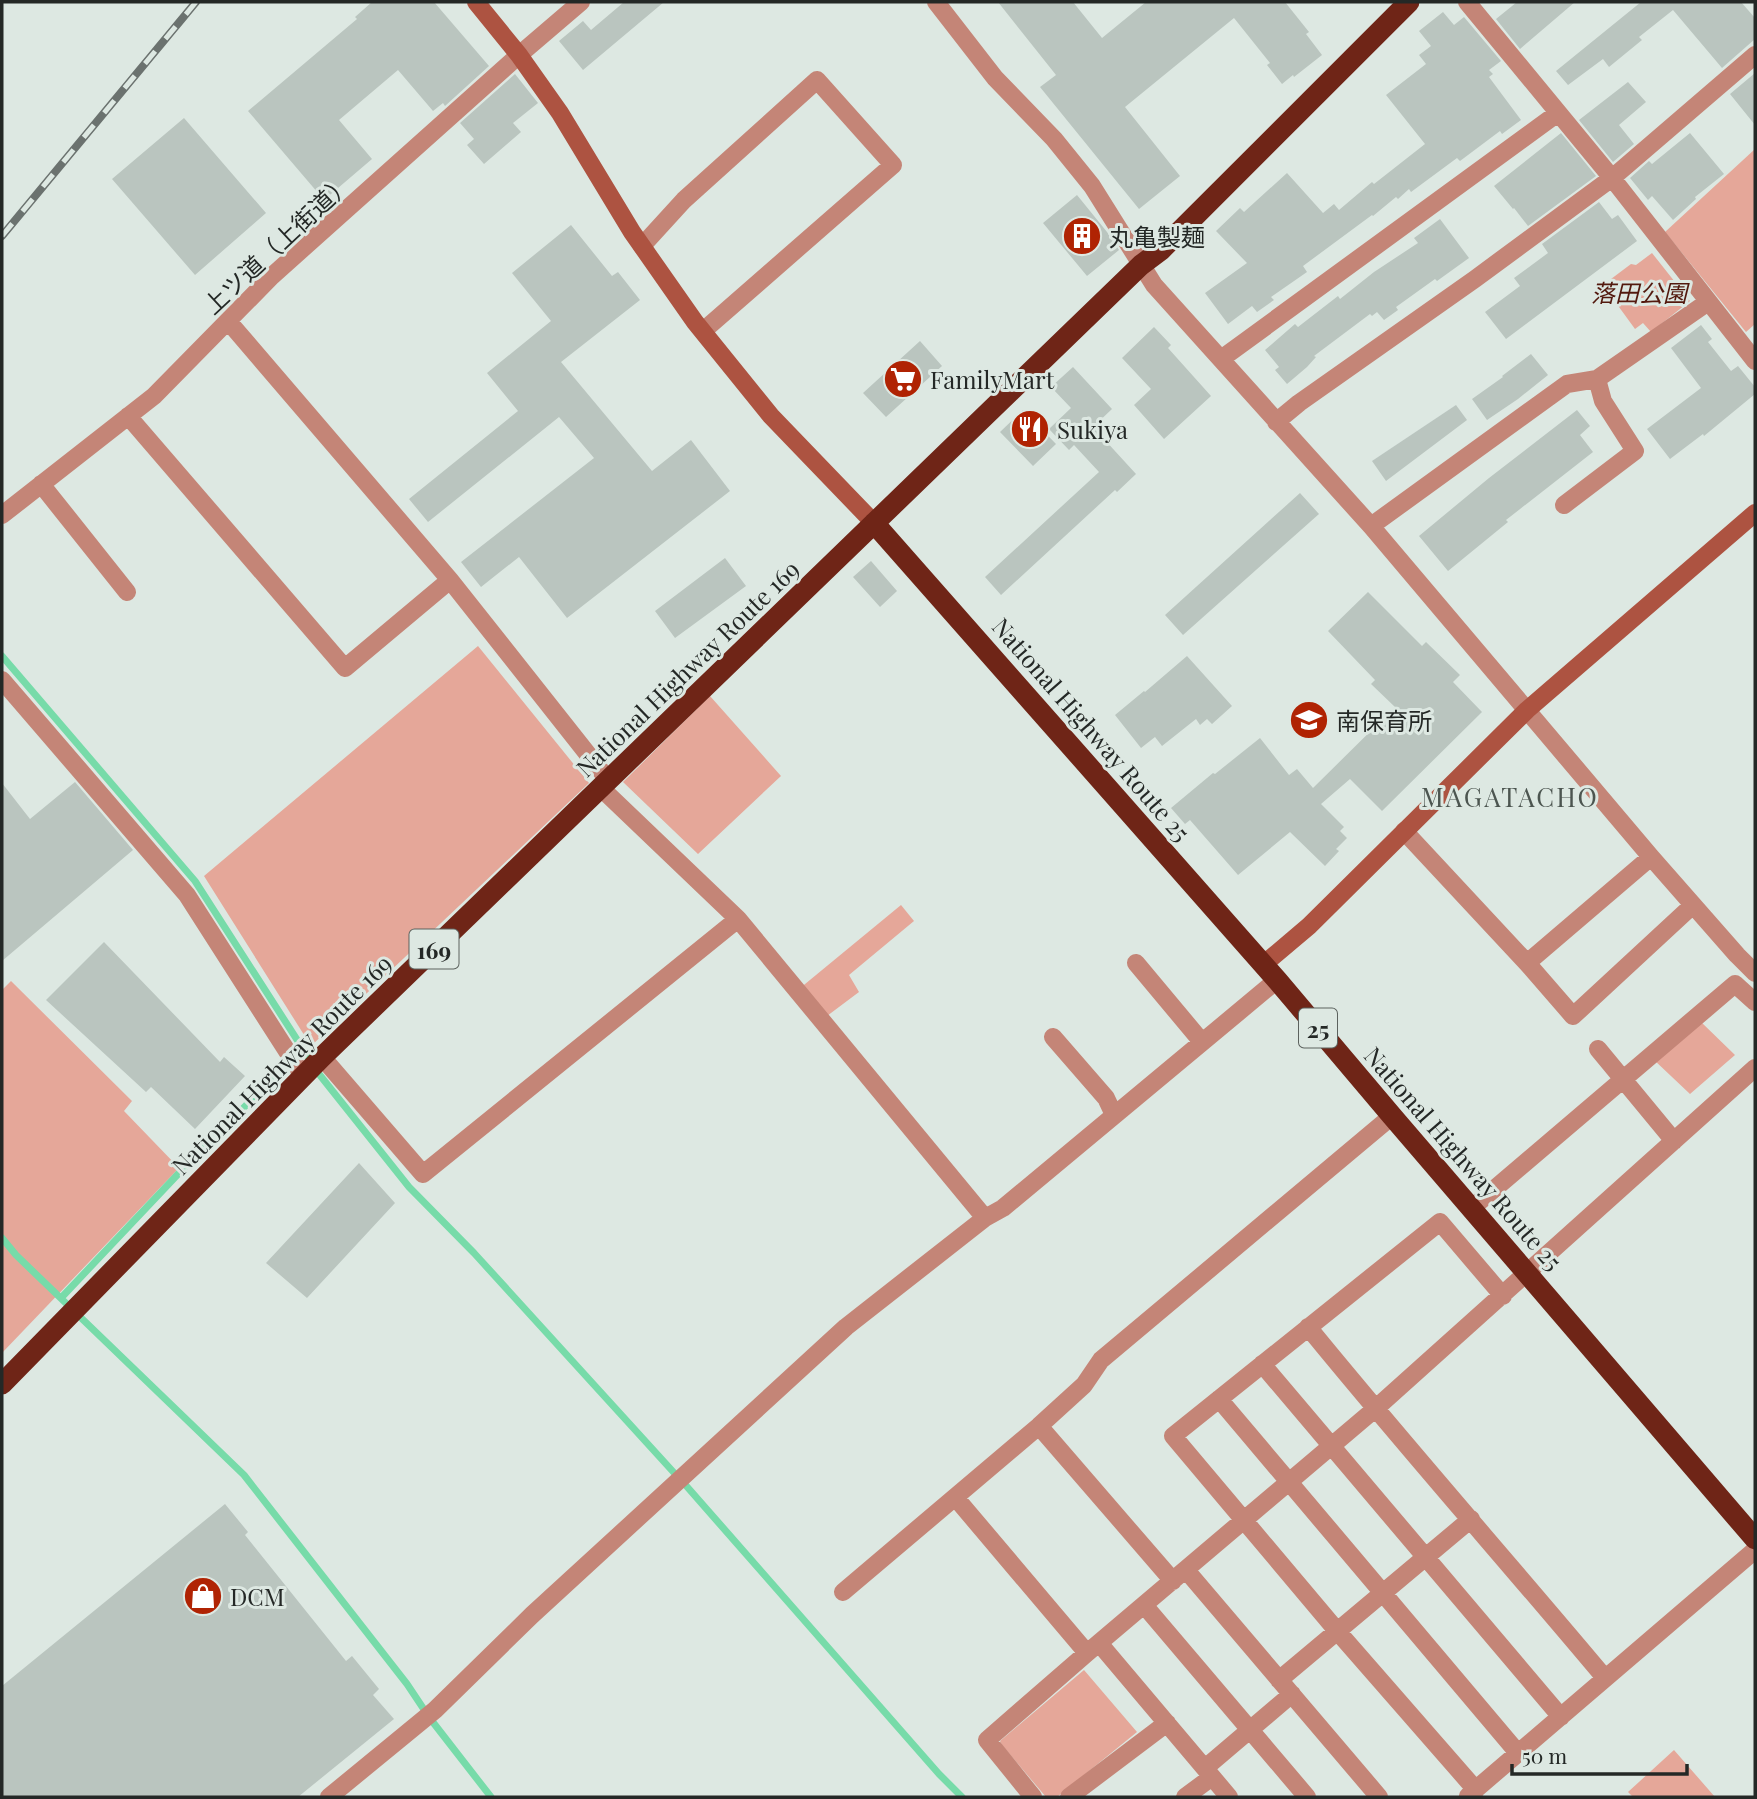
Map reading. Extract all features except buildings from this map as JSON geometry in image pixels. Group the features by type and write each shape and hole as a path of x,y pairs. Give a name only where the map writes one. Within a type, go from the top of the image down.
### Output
{"highway":[{"path":"874,523 1141,265 1161,250 1409,2"},
{"name":"National Highway Route 169","path":"2,1384 322,1057 874,523"},
{"name":"National Highway Route 25","path":"874,523 1270,972 1755,1539"}],"street":[{"path":"476,2 519,55 560,113 642,246 703,331 771,416 874,523"},
{"name":"上ツ道（上街道）","path":"2,515 154,396 272,276 582,2"},
{"path":"936,2 995,78 1054,139 1092,186 1154,285 1371,526 1651,857 1755,973"},
{"path":"1467,2 1612,178 1755,361"},
{"path":"1276,422 1612,178 1755,55"},
{"path":"642,246 684,200 817,80 893,165 703,331"},
{"path":"1221,359 1558,113"},
{"path":"1371,526 1567,384 1597,379 1708,302"},
{"path":"228,321 450,580 605,784 738,919 985,1218"},
{"path":"1564,505 1635,451 1602,401 1597,379"},
{"path":"128,416 345,668 450,580"},
{"path":"41,484 127,592"},
{"path":"329,1797 435,1710 532,1615 846,1327 985,1218 1003,1208 1202,1042 1270,972 1290,943 1527,710 1755,513"},
{"path":"2,680 187,895 303,1076"},
{"path":"1404,831 1573,1016 1693,905"},
{"path":"1527,963 1651,857"},
{"path":"322,1057 424,1174 738,919"},
{"path":"1136,963 1202,1042"},
{"path":"1472,1208 1735,984 1755,1002"},
{"path":"1053,1037 1106,1098 1114,1115"},
{"path":"1598,1049 1674,1141"},
{"path":"1033,1797 987,1740 1375,1409 1755,1068"},
{"path":"843,1592 1039,1426 1084,1385 1101,1360 1392,1116"},
{"path":"1503,1296 1440,1222 1173,1436 1472,1793 1755,1550"},
{"path":"1308,1327 1605,1678"},
{"path":"1262,1364 1561,1717"},
{"path":"1219,1399 1518,1753"},
{"path":"1039,1426 1279,1680 1380,1797"},
{"path":"955,1497 1093,1648 1167,1723 1229,1797"},
{"path":"1279,1680 1471,1519"},
{"path":"1144,1605 1307,1797"},
{"path":"1185,1797 1250,1730 1292,1695"},
{"path":"1069,1797 1167,1723"}],"green space":[{"path":"1755,149 1755,324 1746,332 1665,232"},
{"name":"落田公園","path":"1652,253 1690,301 1651,332 1643,323 1635,329 1603,285 1631,264 1636,265"},
{"path":"478,646 589,783 311,1046 204,876"},
{"path":"710,696 781,776 698,854 623,782"},
{"path":"901,905 914,921 849,975 859,992 823,1019 799,989"},
{"path":"11,981 132,1101 124,1111 179,1168 2,1353 2,990"},
{"path":"1700,1021 1735,1055 1690,1094 1653,1059"},
{"path":"1084,1670 1137,1732 1057,1797 1046,1797 1000,1741"},
{"path":"1674,1750 1715,1797 1633,1797 1628,1792"}],"waterway":[{"path":"2,656 195,881 312,1063"},
{"path":"61,1298 291,1060"},
{"path":"315,1069 409,1187 474,1253 677,1476"},
{"path":"2,1238 72,1309"},
{"path":"75,1312 244,1475 407,1684 425,1711"},
{"path":"682,1481 962,1797"},
{"path":"432,1721 491,1797"}],"railway":[{"path":"2,236 196,2"}],"place":[{"name":"丸亀製麺","path":"1082,236"},
{"name":"FamilyMart","path":"903,379"},
{"name":"Sukiya","path":"1030,429"},
{"name":"南保育所","path":"1309,720"},
{"name":"DCM","path":"203,1596"}],"district":[{"name":"MAGATACHO","path":"1510,796"}]}
